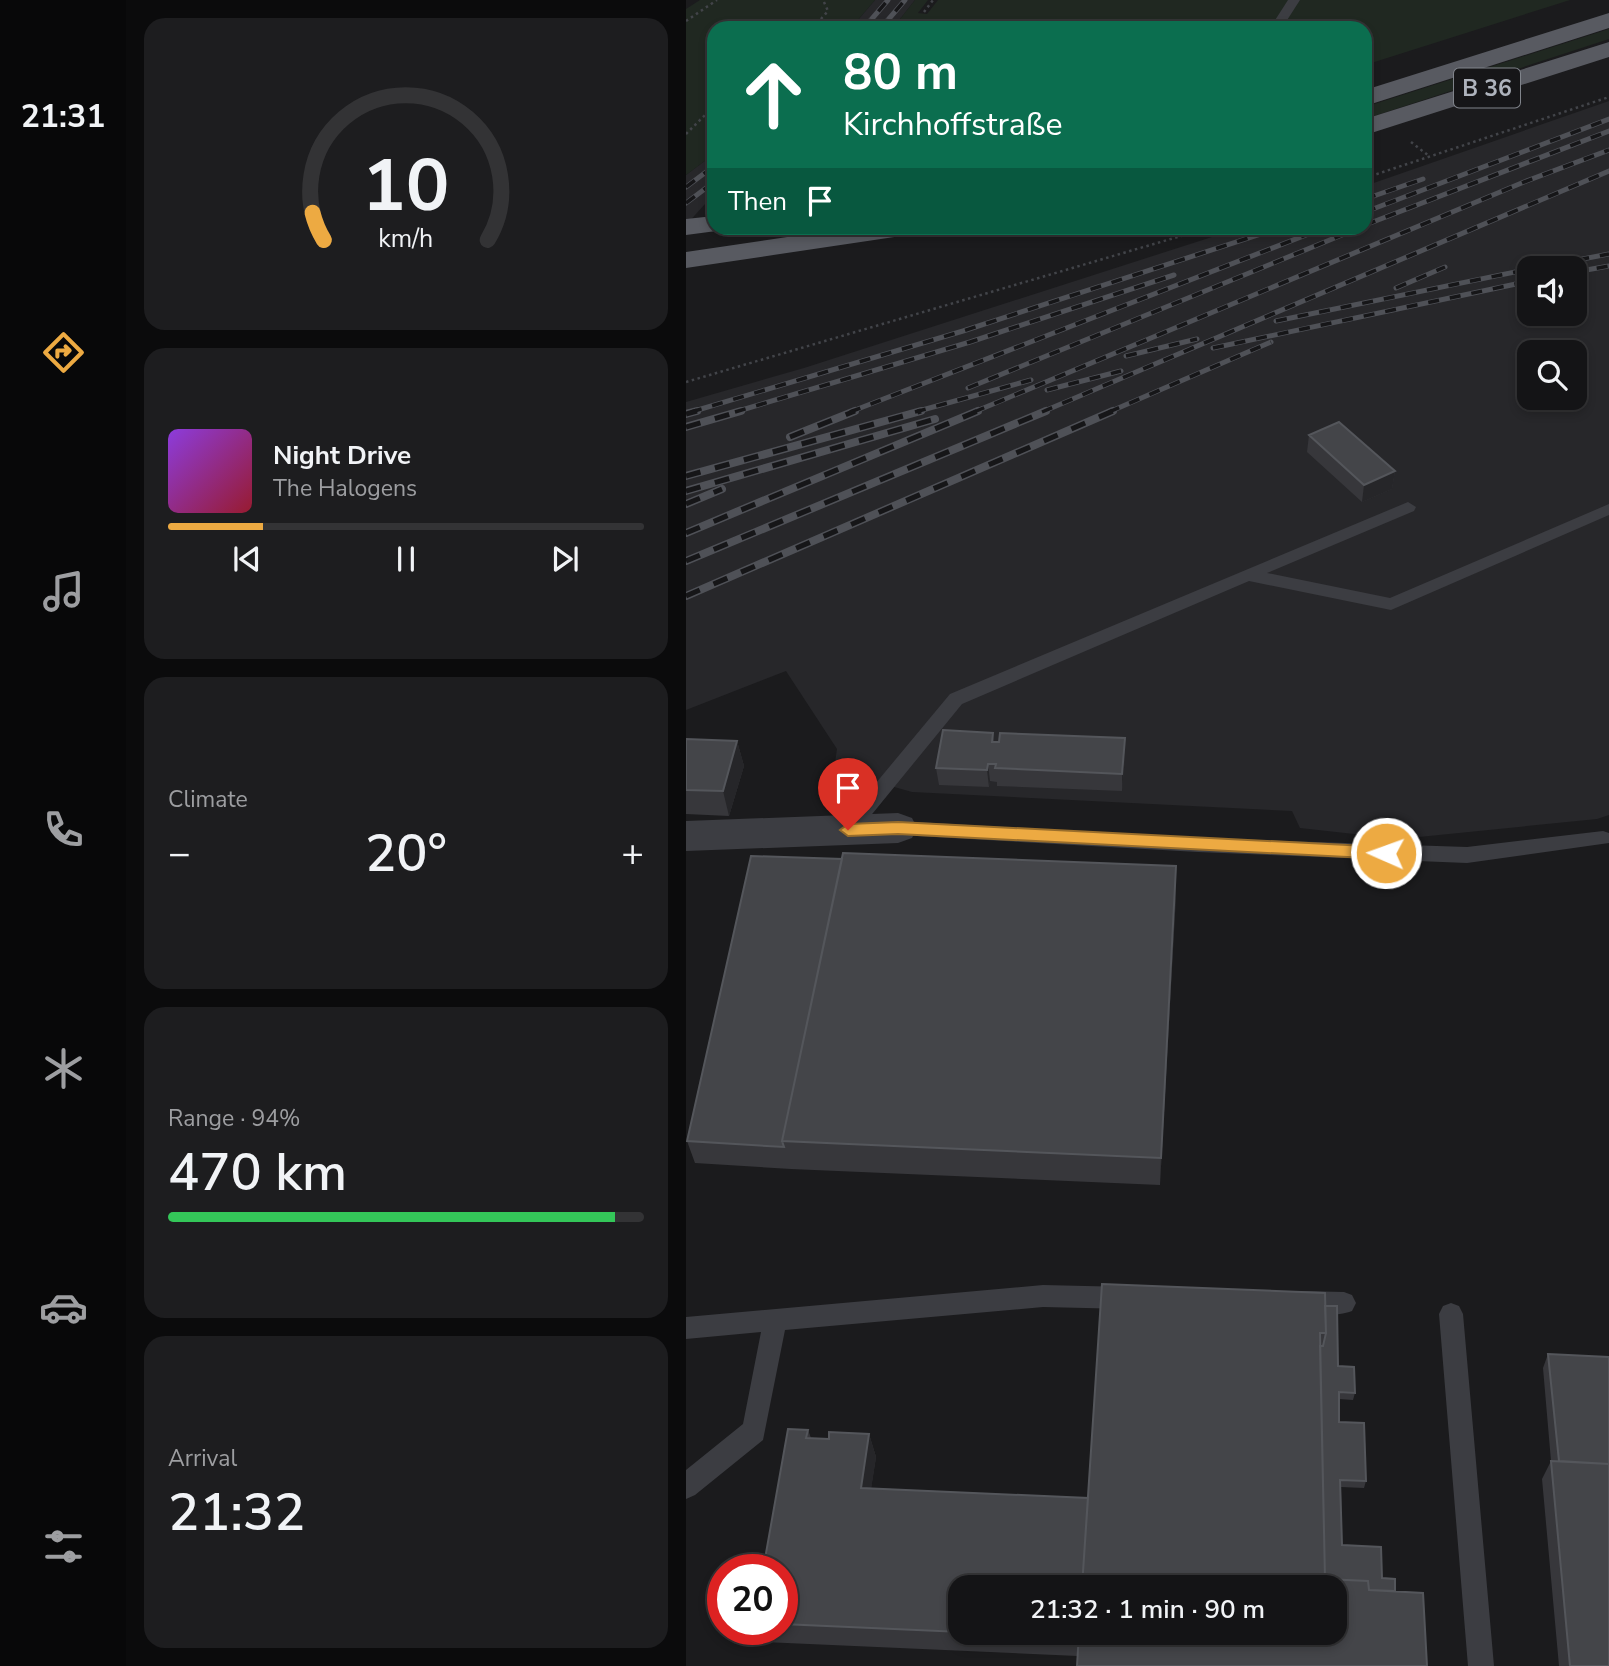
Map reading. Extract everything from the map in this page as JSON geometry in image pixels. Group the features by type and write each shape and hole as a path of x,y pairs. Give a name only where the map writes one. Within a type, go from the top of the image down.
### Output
{"main road":[{"name":"B 36","path":"1372,96 1609,20"},
{"name":"B 36","path":"1372,125 1609,49"},
{"path":"686,228 707,224"},
{"path":"686,260 854,235"}],"street":[{"path":"686,836 898,828"}],"lane":[{"path":"1280,21 1294,0"},
{"path":"848,830 956,699 1408,507"},
{"path":"1248,575 1391,604 1609,509"},
{"path":"898,828 1198,845 1467,855 1603,838"},
{"path":"686,1328 1043,1296 1152,1298"},
{"path":"1276,1301 1344,1303"},
{"path":"1451,1314 1481,1666"},
{"path":"686,1486 754,1431 775,1320"}],"path":[{"path":"686,21 717,0"},
{"path":"819,21 828,11 823,0"},
{"path":"924,12 933,0"},
{"path":"1372,176 1609,97"},
{"path":"686,134 707,113"},
{"path":"686,382 1184,235"}],"shaded area":[{"path":"700,0 875,0 857,21 707,21 707,159 686,175 686,9"},
{"path":"875,0 915,0 898,21 857,21"},
{"path":"915,0 928,0 918,13 927,14 938,0 1570,0 1372,63 1372,21 898,21"},
{"path":"1609,29 1609,39 1372,117 1372,105"},
{"path":"1609,101 1609,815 1597,819 1399,839 1300,828 1292,811 912,792 834,770 837,749 786,671 686,710 686,402 804,368 1218,235 1372,235 1372,184"},
{"path":"707,159 707,202 686,225 686,175"}],"building":[{"path":"1339,422 1395,471 1364,485 1309,435"},
{"path":"943,730 993,733 992,742 999,742 1000,733 1125,738 1122,774 995,768 996,764 988,764 987,770 936,768"},
{"path":"686,739 737,741 723,791 686,790"},
{"path":"843,853 1176,866 1161,1158 782,1141"},
{"path":"751,856 842,859 782,1141 784,1147 687,1141"},
{"path":"1102,1284 1325,1293 1326,1333 1320,1333 1325,1575 1083,1575"},
{"path":"1325,1306 1337,1306 1338,1366 1354,1367 1355,1393 1339,1392 1339,1422 1364,1423 1366,1481 1340,1480 1342,1545 1381,1547 1382,1578 1395,1579 1395,1591 1369,1590 1368,1581 1347,1580 1347,1575 1325,1575 1320,1346 1323,1346 1326,1333"},
{"path":"1548,1354 1609,1357 1609,1464 1559,1461"},
{"path":"788,1429 808,1430 806,1438 829,1439 829,1432 869,1434 861,1488 1088,1498 1083,1575 948,1575 948,1631 798,1625 798,1554 766,1554"},
{"path":"1551,1461 1609,1464 1609,1666 1570,1666"},
{"path":"1347,1580 1368,1581 1369,1590 1423,1593 1427,1666 1077,1666 1078,1645 1347,1645"}],"railway":[{"path":"870,21 888,0"},
{"path":"887,21 905,0"},
{"path":"1372,209 1609,119"},
{"path":"1372,222 1609,131"},
{"path":"974,412 1524,182 1609,150"},
{"path":"686,187 707,171"},
{"path":"1042,412 1609,171"},
{"path":"1372,197 1423,179"},
{"path":"686,203 707,187"},
{"path":"691,412 963,331 1258,235"},
{"path":"850,412 1306,235"},
{"path":"968,388 1342,235"},
{"path":"1587,258 1609,254"},
{"path":"1587,270 1609,266"},
{"path":"1396,288 1445,267"},
{"path":"1276,321 1517,272"},
{"path":"735,412 970,342 1174,275"},
{"path":"1213,348 1517,284"},
{"path":"1126,356 1197,339"},
{"path":"1109,412 1271,342"},
{"path":"1047,390 1121,371"},
{"path":"915,412 1031,380"},
{"path":"686,414 697,411"},
{"path":"686,427 741,411"},
{"path":"790,437 855,411"},
{"path":"686,476 921,411"},
{"path":"686,533 978,411"},
{"path":"686,561 1046,411"},
{"path":"686,596 1113,411"},
{"path":"686,491 935,419"},
{"path":"686,504 722,489"}],"route":[{"path":"848,830 898,828 1386,853"}]}
